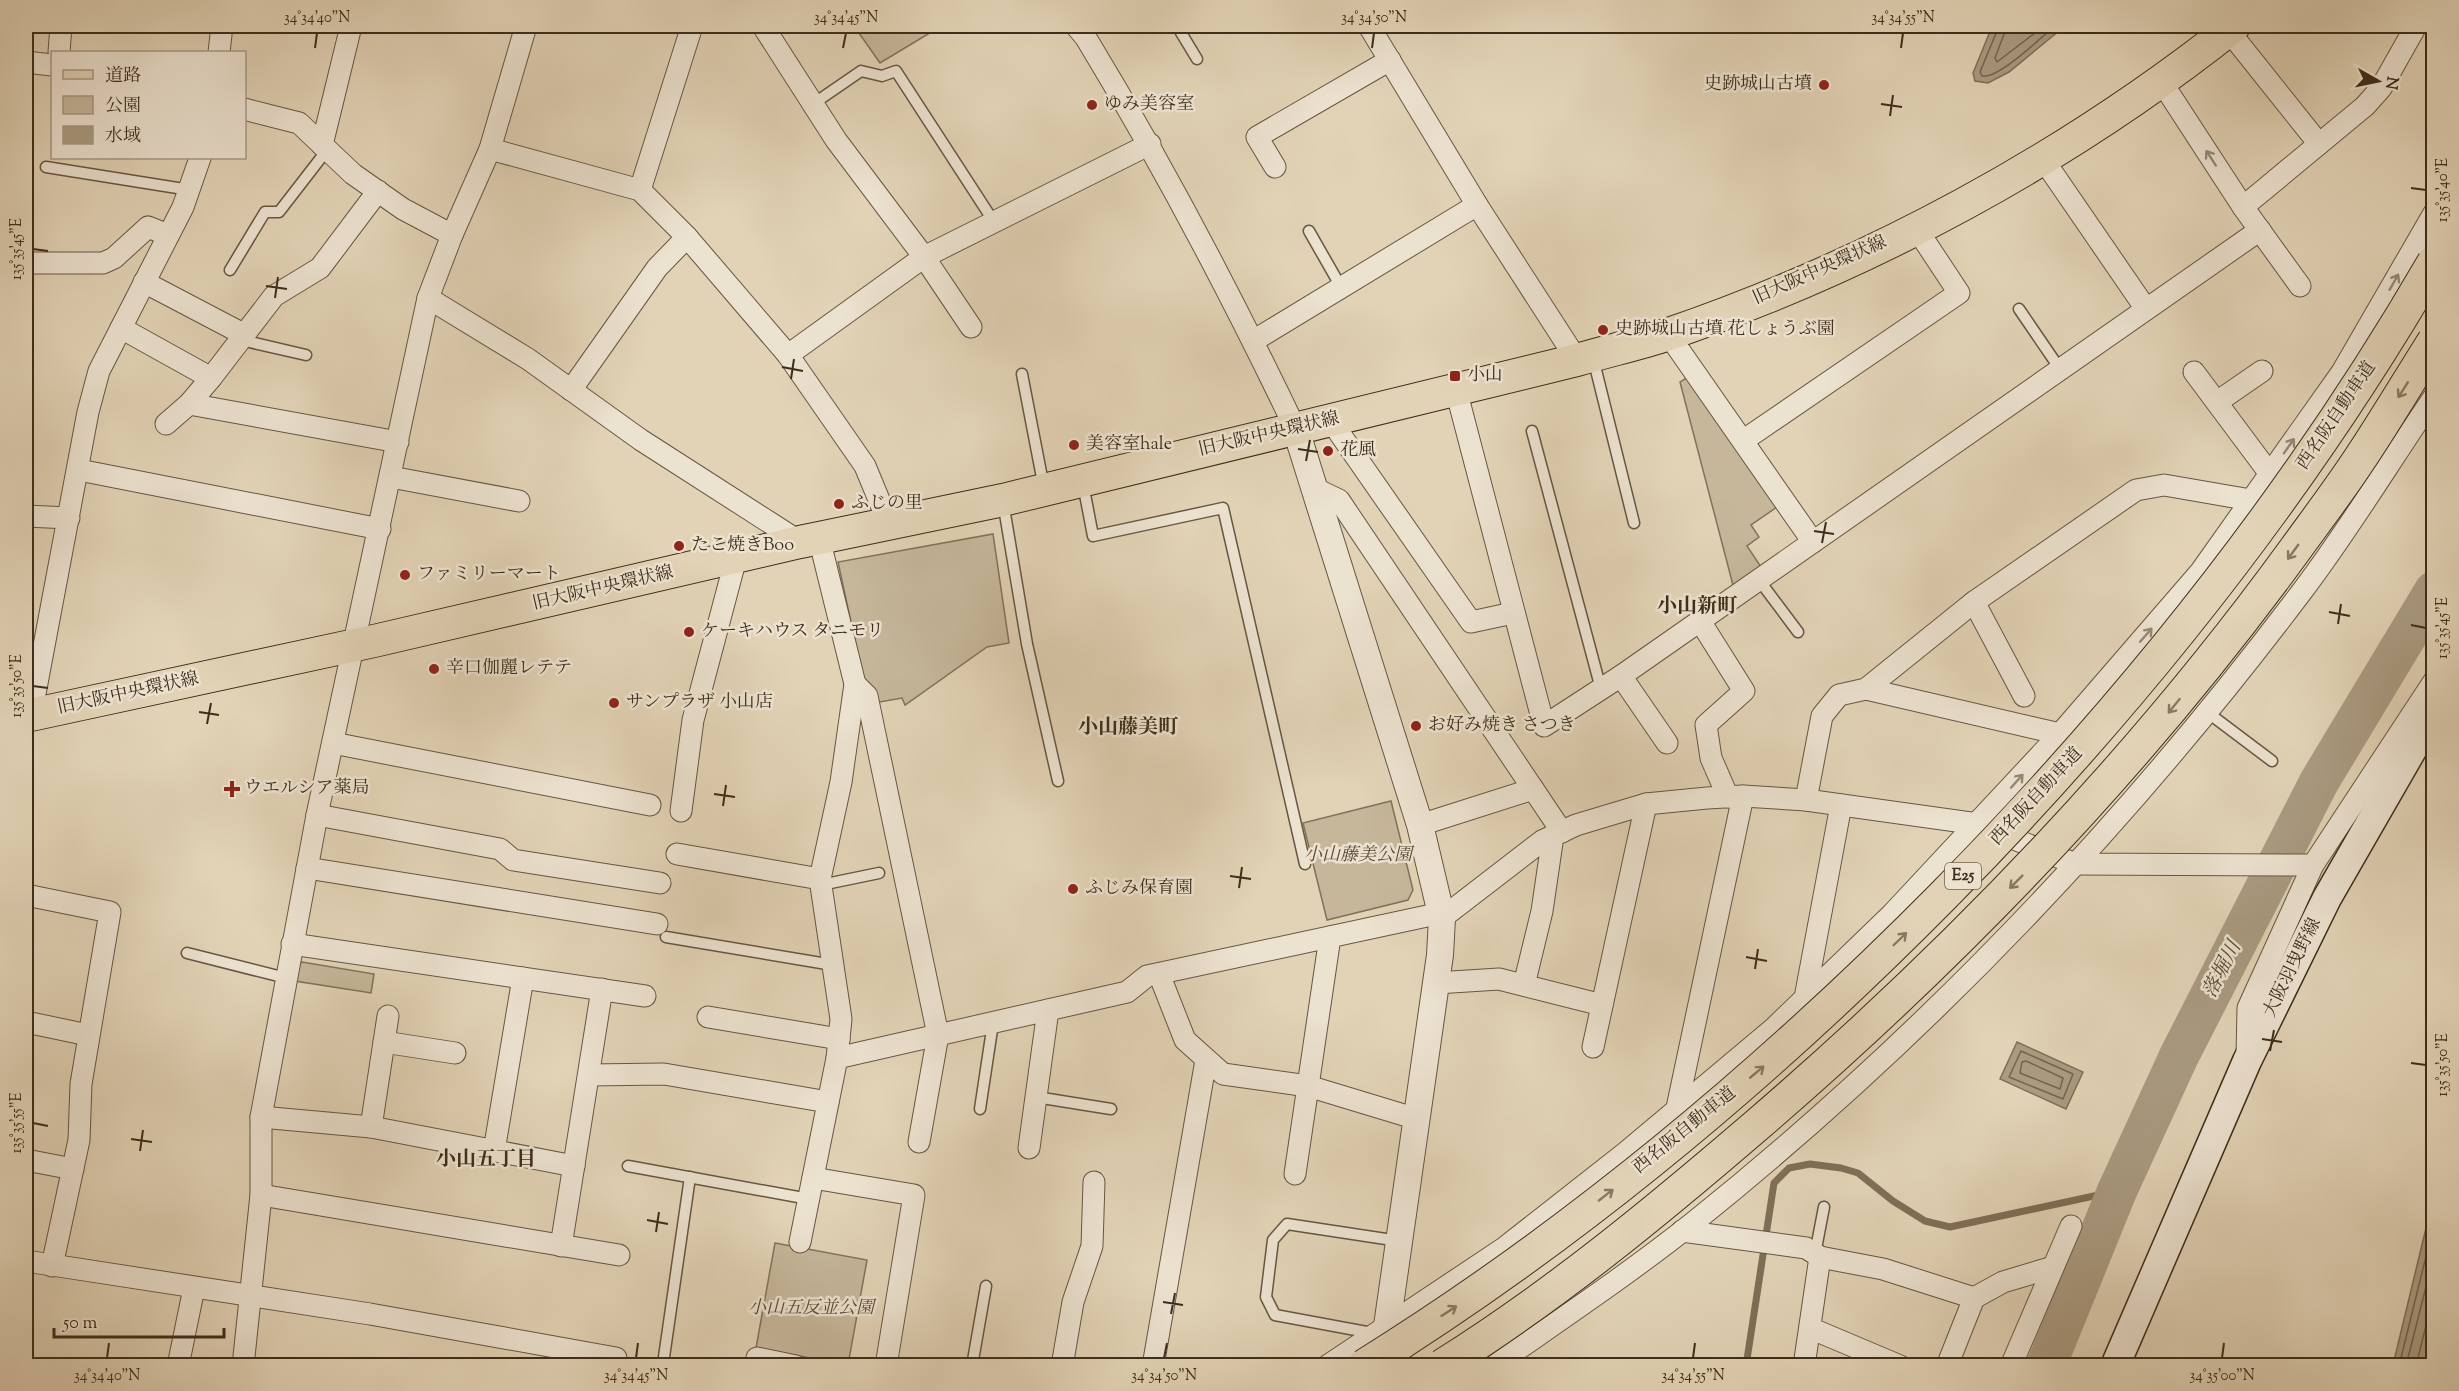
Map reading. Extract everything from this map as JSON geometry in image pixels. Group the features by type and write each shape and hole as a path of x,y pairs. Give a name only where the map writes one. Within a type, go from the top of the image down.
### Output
{"highway":[{"name":"西名阪自動車道","path":"1364,1365 1458,1305 1567,1225 1672,1143 1794,1041 2006,832 2114,713 2217,587 2288,489 2393,333 2433,262"},
{"name":"E25","path":"1442,1365 1486,1338 1600,1254 1705,1170 1819,1071 1930,968 2040,858 2143,744 2254,606 2357,465 2433,341"}],"main road":[{"name":"旧大阪中央環状線","path":"27,723 810,540 1003,500 1585,358 1668,334 1793,286 1916,228 2043,159 2160,81 2231,28"},
{"name":"大阪羽曳野線","path":"2115,1365 2247,1061 2327,898 2433,712"}],"street":[{"path":"59,51 61,26"},
{"path":"219,51 222,26"},
{"path":"325,147 351,26"},
{"path":"243,1365 261,1195 261,1117 317,815 428,298 452,235 490,149 526,26"},
{"path":"640,190 692,26"},
{"path":"763,26 836,141 924,256 971,327"},
{"path":"1076,26 1086,38 1150,144 1253,341 1296,430 1420,825 1441,915 1436,983 1417,1119 1399,1241 1381,1330 1385,1365"},
{"path":"1369,26 1477,206 1585,358"},
{"path":"2243,207 2365,106 2380,88 2416,26"},
{"path":"2231,28 2319,144"},
{"path":"1275,167 1257,137 1390,60"},
{"path":"26,62 51,64"},
{"path":"2160,81 2243,207 2300,286"},
{"path":"246,110 299,123 353,174 403,209 452,235"},
{"path":"788,355 924,256 1150,144"},
{"path":"490,149 640,190 687,237 788,355 865,466 889,524"},
{"path":"27,723 79,470 88,412 99,371 190,190 200,159"},
{"path":"2043,159 2146,309"},
{"path":"166,424 189,404 211,378 274,296 320,268 378,191"},
{"path":"1253,341 1477,206"},
{"path":"1327,1365 1504,1248 1774,1028 1892,914 1978,825 2060,734 2200,571 2342,372 2433,213"},
{"path":"26,263 103,263 114,258 148,227 168,235"},
{"path":"1744,440 1959,293 1916,228"},
{"path":"1456,390 1544,726 1700,621 2260,230"},
{"path":"571,390 657,268 687,237"},
{"path":"144,282 243,337"},
{"path":"428,298 528,359 641,440 810,540 855,684 841,782 820,882 841,1020 838,1049 800,1242"},
{"path":"121,328 211,378"},
{"path":"1668,334 1813,542"},
{"path":"2217,402 2262,371"},
{"path":"2194,372 2270,474"},
{"path":"1501,1363 1682,1231 1773,1156 1895,1046 1997,948 2075,864 2207,712 2306,586 2433,397"},
{"path":"189,404 398,442"},
{"path":"1331,421 1471,622 1513,613"},
{"path":"79,470 380,529"},
{"path":"391,477 519,501"},
{"path":"1866,689 1974,602 2136,490 2164,485 2251,500"},
{"path":"1314,488 1339,500 1533,789 1557,834 1524,985"},
{"path":"26,516 69,518"},
{"path":"681,811 693,720 736,558"},
{"path":"1974,602 2024,696"},
{"path":"1677,1107 1736,797 1711,758 1706,725 1744,691 1700,621"},
{"path":"1620,676 1667,743"},
{"path":"2247,1061 2248,1008 2307,865 2433,681"},
{"path":"855,684 867,696 938,1035 919,1142"},
{"path":"1806,800 1822,716 1839,695 1866,689 2060,734"},
{"path":"333,743 650,805"},
{"path":"1420,825 1533,789"},
{"path":"708,1017 838,1049 938,1035 993,1023 1127,992 1147,976 1441,915 1542,841 1646,804 1736,797 1806,800 1978,825 2075,864 2307,865"},
{"path":"1593,1047 1646,804"},
{"path":"1805,998 1841,805"},
{"path":"317,815 500,849 513,860 660,883"},
{"path":"677,854 820,882"},
{"path":"306,868 661,931"},
{"path":"26,895 110,912 81,1084 79,1140 52,1266"},
{"path":"1295,1174 1330,937"},
{"path":"292,944 645,996"},
{"path":"1159,974 1185,1040 1223,1074 1308,1086 1417,1119"},
{"path":"494,1151 523,978"},
{"path":"1436,983 1499,979 1602,1005"},
{"path":"561,1246 602,989"},
{"path":"1029,1148 1048,1010"},
{"path":"371,1127 388,1016"},
{"path":"26,1022 88,1035"},
{"path":"384,1042 455,1053"},
{"path":"1153,1365 1206,1060"},
{"path":"589,1075 664,1074 828,1102"},
{"path":"261,1117 371,1127 574,1166"},
{"path":"26,1160 73,1169"},
{"path":"1062,1365 1072,1302 1092,1246 1094,1182"},
{"path":"811,1188 914,1195 886,1365"},
{"path":"261,1195 619,1255"},
{"path":"2011,1365 2071,1226"},
{"path":"1682,1231 1806,1248 1817,1255 1883,1269 1974,1298"},
{"path":"1804,1365 1817,1255"},
{"path":"26,1261 252,1296 616,1358 616,1365"},
{"path":"1947,1365 1974,1298 2003,1282 2053,1267"},
{"path":"178,1365 194,1288"},
{"path":"1810,1328 1900,1365"},
{"path":"755,1365 757,1358 796,1365"}],"lane":[{"path":"1177,26 1197,59"},
{"path":"813,104 861,71 882,76 896,71 994,222"},
{"path":"230,270 265,212 279,212 325,147"},
{"path":"46,167 190,190"},
{"path":"1309,231 1341,287"},
{"path":"2019,309 2060,369"},
{"path":"243,337 306,355"},
{"path":"1585,358 1634,524"},
{"path":"1022,374 1045,490"},
{"path":"1532,431 1601,689"},
{"path":"1082,480 1093,536 1223,508 1305,864"},
{"path":"1003,500 1027,644 1058,781"},
{"path":"1759,579 1798,632"},
{"path":"2207,712 2272,760"},
{"path":"820,882 879,873"},
{"path":"661,931 833,965"},
{"path":"187,953 286,978"},
{"path":"980,1110 993,1023"},
{"path":"1036,1097 1111,1109"},
{"path":"628,1166 690,1177 811,1188"},
{"path":"664,1357 690,1177"},
{"path":"1817,1255 1824,1207"},
{"path":"1381,1330 1275,1315 1266,1297 1273,1240 1287,1224 1399,1241"},
{"path":"972,1365 986,1286"}],"green space":[{"path":"854,26 936,26 938,28 880,63"},
{"path":"1688,377 1777,507 1751,525 1759,537 1747,546 1763,570 1734,589 1680,382"},
{"path":"993,534 1009,643 987,647 905,705 902,698 874,703 864,682 838,562"},
{"name":"小山藤美公園","path":"1391,801 1413,890 1408,900 1327,920 1303,823"},
{"path":"302,962 374,974 371,993 295,981 296,968"},
{"name":"小山五反並公園","path":"775,1243 867,1260 848,1365 756,1348"}],"water":[{"path":"1997,26 2065,26 2009,72 1988,83 1975,81 1973,73 1991,29"},
{"path":"2017,1042 2083,1072 2066,1109 2000,1079"},
{"path":"2433,1199 2433,1365 2393,1365"}],"waterway":[{"name":"落堀川","path":"2046,1366 2117,1191 2179,1056 2319,782 2434,591"},
{"path":"1746,1366 1774,1183 1789,1168 1810,1164 1858,1173 1893,1201 1925,1221 1950,1227 2117,1191"}],"place":[{"name":"史跡城山古墳","path":"1824,85"},
{"name":"ゆみ美容室","path":"1092,105"},
{"name":"史跡城山古墳 花しょうぶ園","path":"1603,330"},
{"name":"小山","path":"1455,376"},
{"name":"美容室hale","path":"1074,445"},
{"name":"花風","path":"1328,451"},
{"name":"ふじの里","path":"839,504"},
{"name":"たこ焼きBoo","path":"679,546"},
{"name":"ファミリーマート","path":"405,575"},
{"name":"ケーキハウス タニモリ","path":"689,632"},
{"name":"辛口伽麗レテテ","path":"434,669"},
{"name":"サンプラザ 小山店","path":"614,703"},
{"name":"お好み焼き さつき","path":"1416,726"},
{"name":"ウエルシア薬局","path":"232,789"},
{"name":"ふじみ保育園","path":"1073,889"}],"district":[{"name":"小山新町","path":"1697,607"},
{"name":"小山藤美町","path":"1128,728"},
{"name":"小山五丁目","path":"486,1160"}]}
